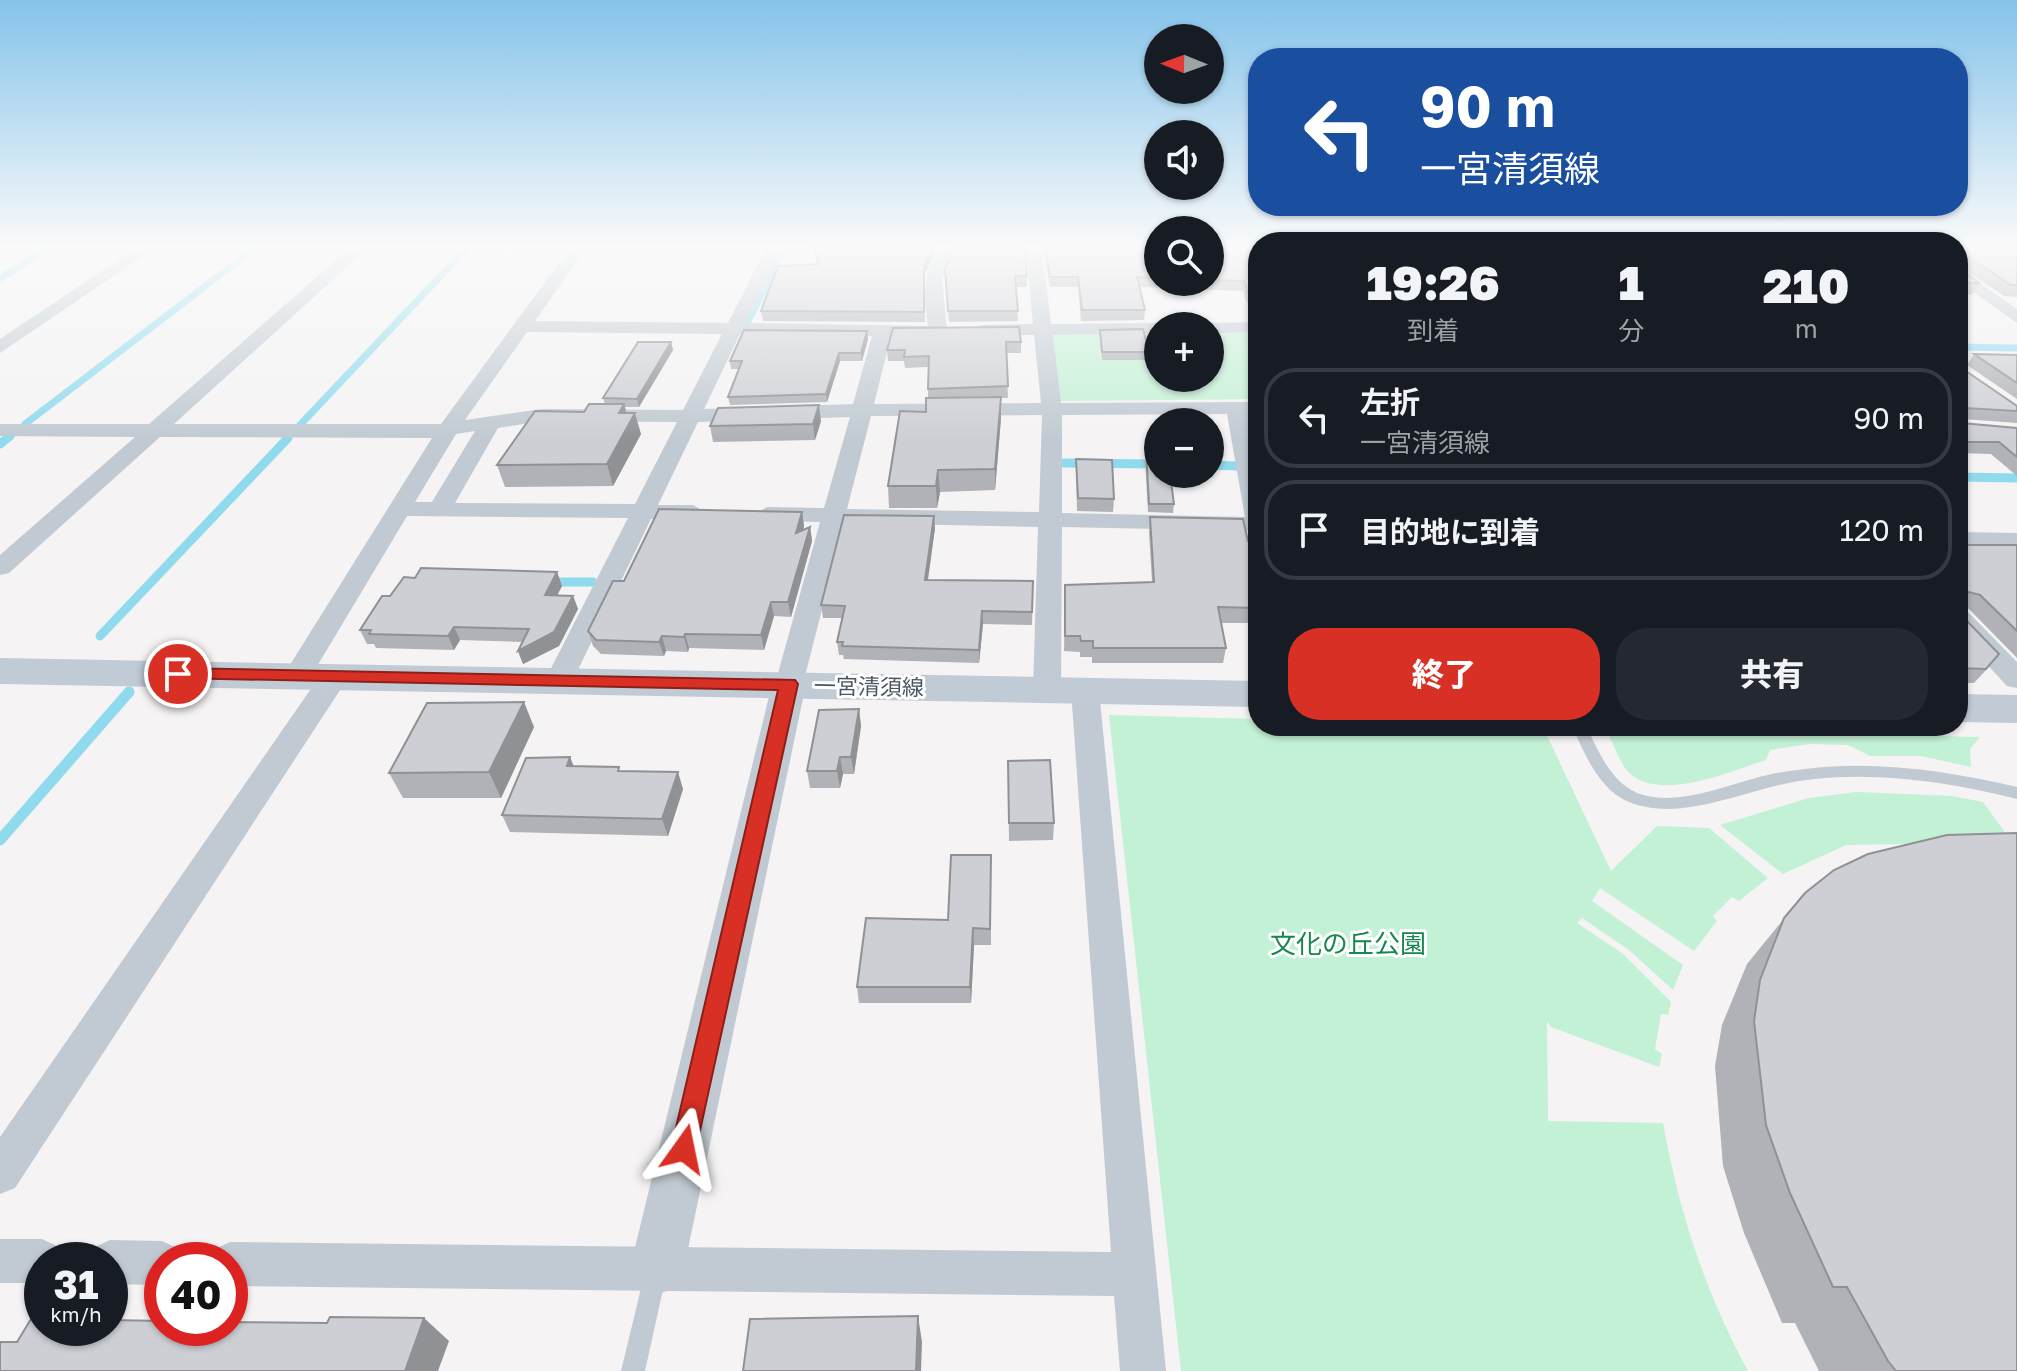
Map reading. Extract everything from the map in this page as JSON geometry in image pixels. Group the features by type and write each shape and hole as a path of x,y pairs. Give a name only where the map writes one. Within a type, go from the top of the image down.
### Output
{"main road":[{"name":"一宮清須線","path":"0,671 1248,694"},
{"path":"1968,708 2017,709"}],"street":[{"path":"0,347 52,312"},
{"path":"0,568 288,312"},
{"path":"297,676 449,428 534,312"},
{"path":"559,680 742,312"},
{"path":"944,312 953,330"},
{"path":"1040,312 1052,410 1047,689"},
{"path":"524,326 883,331 1144,328"},
{"path":"1224,328 1248,327"},
{"path":"657,1268 789,684 883,331"},
{"path":"0,430 430,432 542,415 690,416 863,410 1247,408"},
{"path":"439,510 491,422"},
{"path":"401,509 1248,523"},
{"path":"1968,539 2017,540"},
{"path":"1968,628 2017,679"},
{"path":"0,1173 334,677"},
{"path":"1085,690 1143,1371"},
{"path":"0,1261 24,1261"},
{"path":"248,1264 1134,1274"}],"lane":[{"path":"1584,736 1604,777 1624,793 1645,802 1692,802 1773,779 1834,771 1896,770 1957,777 2017,793"},
{"path":"633,1371 657,1268"}],"green space":[{"path":"1248,330 1248,399 1060,401 1051,333 1144,331 1144,392 1224,392 1224,331"},
{"name":"文化の丘公園","path":"1109,715 1248,719 1248,736 1547,736 1611,871 1657,826 1709,828 1768,878 1739,901 1732,897 1713,916 1717,921 1694,951 1600,888 1592,901 1683,965 1673,990 1629,950 1582,918 1577,923 1622,953 1671,1002 1668,1015 1661,1014 1655,1049 1662,1054 1659,1067 1551,1027 1547,1021 1548,1121 1663,1123 1695,1251 1748,1371 1181,1371"},
{"path":"1609,736 1980,737 1970,749 1971,767 1921,756 1870,756 1848,745 1810,744 1770,750 1766,760 1713,777 1673,785 1638,779 1625,768"},
{"path":"1856,792 1952,796 1983,802 2017,849 1959,843 1846,845 1783,874 1720,825 1809,798"}],"building":[{"path":"1019,327 1021,342 1006,342 1008,386 928,389 929,356 904,357 905,350 887,350 893,328"},
{"path":"1143,329 1144,352 1102,352 1100,330"},
{"path":"744,330 867,331 861,353 839,353 826,394 728,397 742,361 730,361"},
{"path":"638,342 671,342 637,399 603,398"},
{"path":"1974,354 2017,355 2017,383"},
{"path":"1968,372 2017,406 2017,411 1968,408"},
{"path":"1001,397 995,469 938,470 936,486 888,486 900,411 926,412 926,398"},
{"path":"589,404 624,404 619,413 635,413 607,464 497,465 535,411 584,412"},
{"path":"819,405 813,424 710,426 718,408"},
{"path":"1968,424 2017,428 2017,457 1999,442 1968,442"},
{"path":"1076,459 1112,460 1114,499 1078,498"},
{"path":"1148,488 1172,488 1174,504 1149,504"},
{"path":"659,509 802,512 796,533 810,527 788,602 771,602 761,635 685,634 684,637 662,636 659,642 596,640 588,631 613,581 624,581"},
{"path":"844,515 934,516 925,580 1033,581 1032,612 982,611 979,650 842,646 843,642 837,642 845,606 821,605"},
{"path":"1150,517 1243,519 1248,541 1248,608 1218,607 1226,648 1093,648 1093,641 1081,641 1080,636 1065,636 1065,585 1154,582"},
{"path":"1968,545 2017,545 2017,631 1980,595 1969,592"},
{"path":"421,568 557,572 545,595 573,596 554,632 518,651 529,629 454,627 448,636 369,634 371,630 360,630 382,596 390,596 404,577 415,578"},
{"path":"1968,622 1999,654 1986,669 1968,668"},
{"path":"524,702 489,772 389,773 427,703"},
{"path":"859,709 851,757 840,757 837,771 807,771 819,710"},
{"path":"570,757 567,766 678,772 662,819 502,815 526,758"},
{"path":"1050,760 1054,823 1009,823 1008,761"},
{"path":"2017,833 2017,1371 1896,1371 1847,1287 1833,1287 1790,1193 1766,1125 1754,1021 1760,980 1784,918 1805,893 1834,870 1868,854 1947,835"},
{"path":"951,855 991,855 990,929 973,928 970,987 857,987 866,918 948,920"},
{"path":"918,1316 916,1371 743,1371 750,1319"},
{"path":"330,1317 424,1318 405,1371 0,1371 0,1342 17,1342 24,1330 24,1346 128,1346 128,1320 144,1321 144,1346 248,1346 248,1322 327,1323"}],"waterway":[{"path":"25,424 171,312"},
{"path":"300,425 407,312"},
{"path":"747,323 753,312"},
{"path":"1968,347 2017,348"},
{"path":"0,444 10,436"},
{"path":"100,636 288,438"},
{"path":"1064,463 1144,464"},
{"path":"1224,466 1237,466"},
{"path":"1968,477 2017,478"},
{"path":"547,582 593,582"},
{"path":"0,840 129,692"}],"route":[{"path":"178,674 789,684 684,1149"}]}
